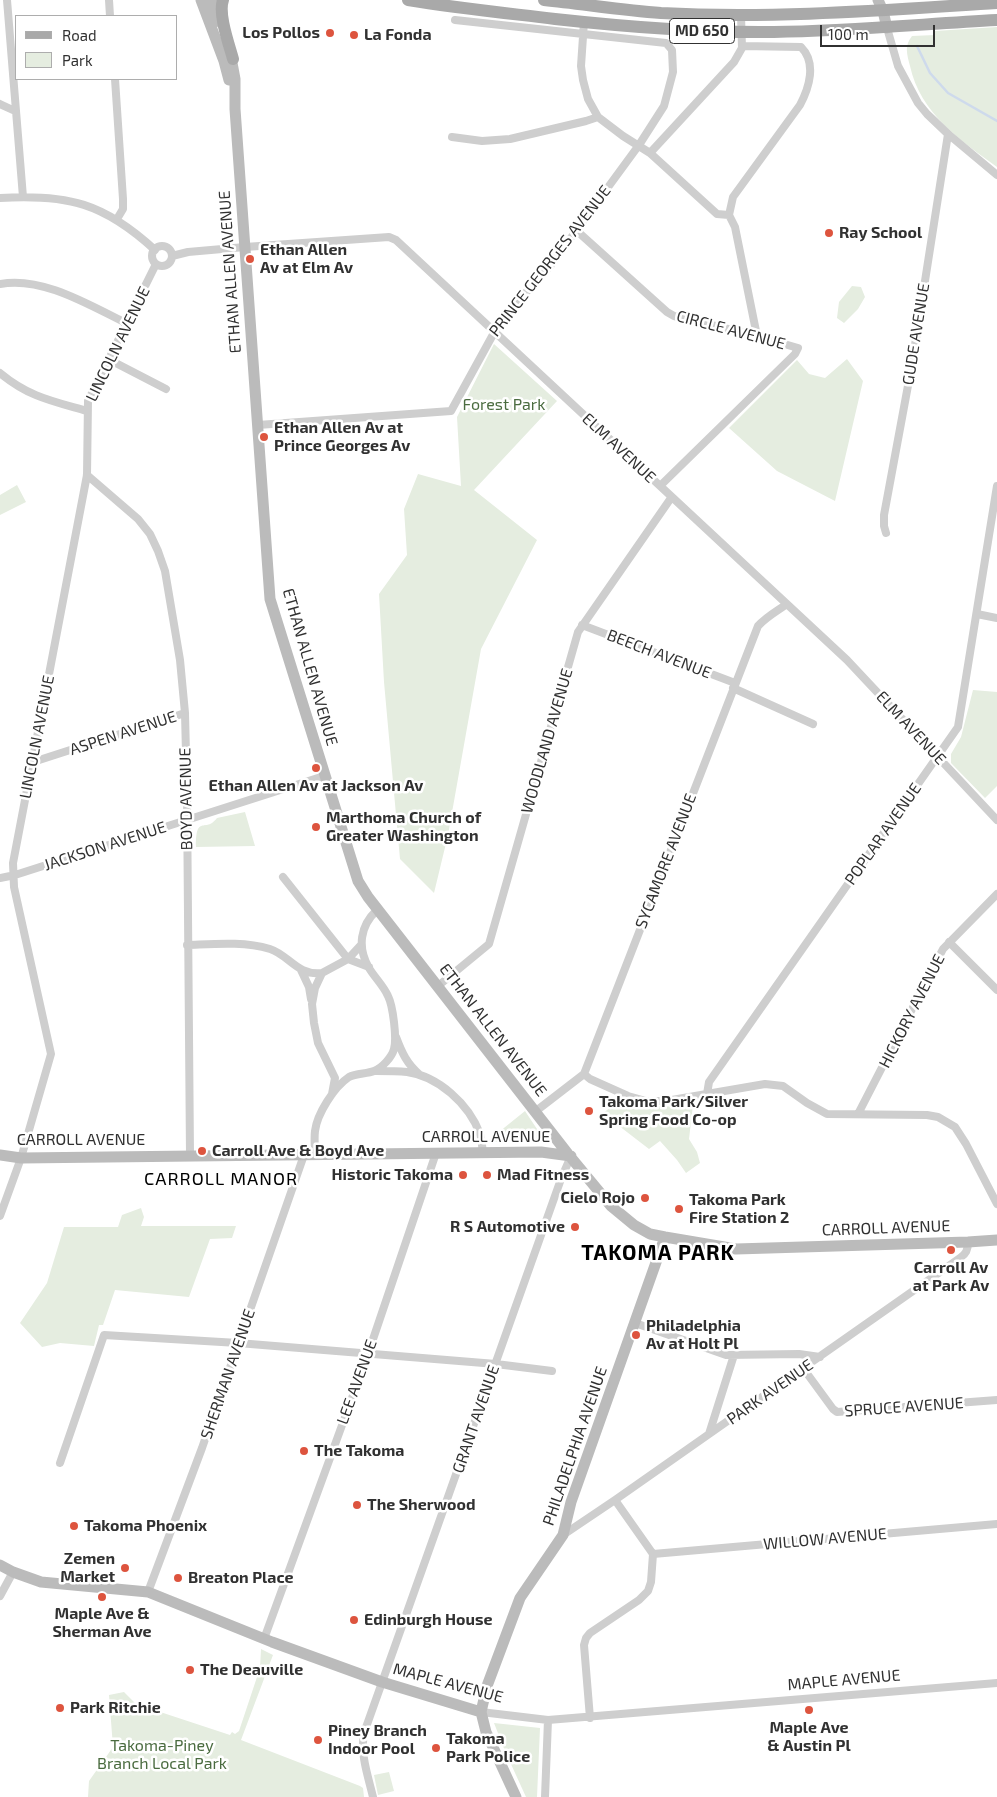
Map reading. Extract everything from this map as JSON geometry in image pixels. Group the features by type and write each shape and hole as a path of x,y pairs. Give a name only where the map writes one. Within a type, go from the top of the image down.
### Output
{"main road":[{"name":"ETHAN ALLEN AVENUE","path":"201,0 224,61 235,109"},
{"name":"ETHAN ALLEN AVENUE","path":"212,0 233,60 235,79 235,109 270,599 324,776 358,881 368,897 570,1156"},
{"path":"224,0 222,14 233,60"},
{"name":"MD 650","path":"408,0 584,28 782,32 886,28 997,20"},
{"name":"MD 650","path":"544,0 659,13 741,15 881,5 997,3"},
{"path":"881,5 886,28"},
{"name":"CARROLL AVENUE","path":"0,1155 21,1158 541,1152 570,1156 611,1206 634,1225 650,1234 665,1237 736,1249 997,1240"},
{"name":"PHILADELPHIA AVENUE","path":"516,1797 486,1732 481,1712 487,1686 520,1598 563,1535 571,1502 665,1237"},
{"name":"MAPLE AVENUE","path":"0,1565 41,1582 148,1592 264,1639 382,1682 481,1712"}],"street":[{"path":"7,0 23,196"},
{"path":"109,0 110,15"},
{"path":"650,153 734,62 742,46 741,15"},
{"name":"PRINCE GEORGES AVENUE","path":"258,425 451,410 500,320 551,265 664,106 673,72 672,50 666,43 584,28 455,20"},
{"path":"584,28 581,66 583,80 588,99 598,117 650,153 717,214 729,214"},
{"path":"886,28 898,66 918,103 948,134 997,175"},
{"path":"742,46 801,47 809,58 810,74 808,90 800,105 733,197 729,214 735,227 757,336"},
{"path":"115,80 123,204 123,209 117,219"},
{"path":"0,104 15,111"},
{"path":"452,137 482,141 510,139 598,117"},
{"name":"GUDE AVENUE","path":"886,533 884,515 912,364 948,134"},
{"path":"0,198 23,196 47,197 74,202 98,210 117,219 154,250"},
{"name":"CIRCLE AVENUE","path":"577,231 667,312 674,316 798,348 660,486"},
{"name":"ELM AVENUE","path":"172,256 188,252 245,247 389,237 396,240 847,660 997,820"},
{"path":"159,247 166,248 172,256 170,262 165,266 156,264 152,258 154,250 159,247"},
{"name":"LINCOLN AVENUE","path":"0,1216 21,1158 51,1054 14,887 14,863 87,475 88,401 156,264"},
{"path":"0,284 8,282 30,284 55,290 126,323"},
{"path":"108,359 166,389"},
{"path":"0,373 18,387 42,399 87,411"},
{"name":"BOYD AVENUE","path":"87,475 138,519 150,534 165,571 180,660 185,713 190,1155"},
{"name":"POPLAR AVENUE","path":"707,1094 709,1082 958,727 997,486"},
{"name":"WOODLAND AVENUE","path":"438,986 488,944 578,632 671,498"},
{"name":"SYCAMORE AVENUE","path":"584,1074 758,626 763,620 787,604"},
{"path":"977,614 997,618"},
{"name":"BEECH AVENUE","path":"582,625 734,686 813,724"},
{"name":"ASPEN AVENUE","path":"32,762 185,713"},
{"name":"JACKSON AVENUE","path":"0,878 324,776"},
{"path":"283,876 346,960 369,968"},
{"name":"HICKORY AVENUE","path":"858,1114 943,949 997,894"},
{"path":"377,910 368,918 361,945 369,968 389,998 395,1035 404,1058 410,1067 422,1076 444,1087 459,1102 474,1122 480,1136 483,1153"},
{"path":"949,942 997,990"},
{"path":"187,944 241,944 271,950 301,970 315,974 322,973 346,960 361,945"},
{"path":"301,970 309,987 318,1043 335,1078 332,1094"},
{"path":"312,1004 315,988 322,973"},
{"path":"376,1071 388,1060 394,1049 395,1035"},
{"path":"328,1061 339,1073 350,1077"},
{"path":"332,1094 350,1077 376,1071 408,1072 422,1076"},
{"path":"536,1111 584,1074 590,1079 628,1096 646,1101 666,1101 775,1084 783,1086 807,1104 827,1114 938,1116 955,1127 997,1202"},
{"name":"SHERMAN AVENUE","path":"148,1592 309,1154 323,1108 332,1094"},
{"name":"LEE AVENUE","path":"264,1639 368,1354 436,1153"},
{"name":"GRANT AVENUE","path":"374,1797 362,1743 369,1718 396,1648 570,1156"},
{"name":"PARK AVENUE","path":"563,1535 965,1255 968,1249 968,1242"},
{"path":"635,1323 726,1355 799,1354 820,1357"},
{"path":"60,1463 104,1335 238,1343 552,1370"},
{"path":"709,1434 734,1355"},
{"name":"SPRUCE AVENUE","path":"803,1368 832,1409 838,1412 997,1400"},
{"path":"590,1718 584,1645 586,1638 590,1633 639,1600 648,1591 652,1582 653,1554 615,1500"},
{"name":"WILLOW AVENUE","path":"653,1554 997,1524"},
{"path":"0,1596 13,1572"},
{"name":"MAPLE AVENUE","path":"481,1712 548,1720 590,1718 997,1683"},
{"path":"545,1797 548,1720"}],"green space":[{"path":"997,27 997,167 956,136 932,112 915,83 907,50 912,36 935,35 935,31"},
{"path":"852,286 861,287 865,297 858,309 844,323 837,318 839,302"},
{"name":"Forest Park","path":"494,344 557,401 474,490 537,540 481,649 448,835 434,893 400,859 384,682 379,594 407,555 404,509 418,474 461,486 457,417"},
{"path":"847,359 863,381 835,501 777,471 729,428 797,360 809,374 825,378"},
{"path":"17,485 26,502 0,515 0,495"},
{"path":"973,690 997,692 997,786 985,798 951,763 951,754 961,737"},
{"path":"245,812 255,846 196,847 199,827 213,822 217,818"},
{"path":"621,1099 657,1106 693,1105 689,1139 697,1152 700,1163 686,1173 660,1141 649,1149 610,1119 600,1118 602,1114"},
{"path":"525,1111 537,1129 542,1133 541,1139 490,1142 489,1140"},
{"path":"141,1208 144,1217 141,1226 236,1226 232,1238 210,1239 189,1297 115,1290 103,1325 99,1325 94,1346 60,1343 42,1347 20,1323 47,1283 64,1227 118,1227 122,1215"},
{"name":"Takoma-Piney Branch Local Park","path":"261,1649 273,1655 241,1740 360,1786 363,1788 364,1797 88,1797 89,1781 113,1747 109,1695 124,1692 136,1704 230,1735 232,1732 235,1734 239,1731 260,1668"},
{"path":"494,1723 540,1728 537,1797 526,1797"},
{"path":"389,1772 394,1791 378,1795 374,1775"}],"waterway":[{"path":"917,46 930,73 948,93 997,121"}],"place":[{"name":"Los Pollos","path":"330,33"},
{"name":"La Fonda","path":"354,35"},
{"name":"Ray School","path":"829,233"},
{"name":"Ethan Allen Av at Elm Av","path":"250,259"},
{"name":"Ethan Allen Av at Prince Georges Av","path":"264,437"},
{"name":"Ethan Allen Av at Jackson Av","path":"316,768"},
{"name":"Marthoma Church of Greater Washington","path":"316,827"},
{"name":"Takoma Park/Silver Spring Food Co-op","path":"589,1111"},
{"name":"Carroll Ave & Boyd Ave","path":"202,1151"},
{"name":"Historic Takoma","path":"463,1175"},
{"name":"Mad Fitness","path":"487,1175"},
{"name":"Cielo Rojo","path":"645,1198"},
{"name":"Takoma Park Fire Station 2","path":"679,1209"},
{"name":"R S Automotive","path":"575,1227"},
{"name":"Carroll Av at Park Av","path":"951,1250"},
{"name":"Philadelphia Av at Holt Pl","path":"636,1335"},
{"name":"The Takoma","path":"304,1451"},
{"name":"The Sherwood","path":"357,1505"},
{"name":"Takoma Phoenix","path":"74,1526"},
{"name":"Zemen Market","path":"125,1568"},
{"name":"Breaton Place","path":"178,1578"},
{"name":"Maple Ave & Sherman Ave","path":"102,1597"},
{"name":"Edinburgh House","path":"354,1620"},
{"name":"The Deauville","path":"190,1670"},
{"name":"Park Ritchie","path":"60,1708"},
{"name":"Maple Ave & Austin Pl","path":"809,1710"},
{"name":"Piney Branch Indoor Pool","path":"318,1740"},
{"name":"Takoma Park Police","path":"436,1748"}],"district":[{"name":"CARROLL MANOR","path":"221,1179"},
{"name":"TAKOMA PARK","path":"658,1253"}]}
